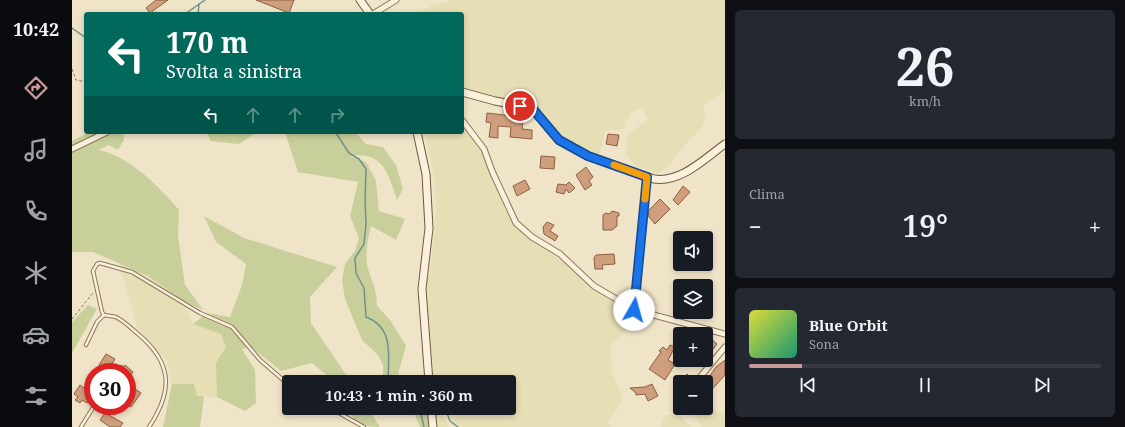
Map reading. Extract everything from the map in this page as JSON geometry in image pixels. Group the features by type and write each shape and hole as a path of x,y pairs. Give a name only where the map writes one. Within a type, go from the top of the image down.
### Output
{"street":[{"path":"360,0 369,12"},
{"path":"375,12 396,0"},
{"path":"464,93 495,101 532,108 559,140 588,156 647,177 661,180 675,178 686,172 725,144"},
{"path":"464,123 484,149 492,171 516,223 532,237 560,254 594,286 634,310 725,334"},
{"path":"72,149 103,134"},
{"path":"417,134 426,174 429,228 422,288 428,375"},
{"path":"634,310 647,177"},
{"path":"702,375 725,347"},
{"path":"432,415 433,427"}],"lane":[{"path":"104,315 96,290 93,271 97,264 107,264 137,275 200,313 232,327 260,360 282,379"},
{"path":"86,345 97,322 104,315"},
{"path":"104,315 115,317 123,321 154,348 160,360 167,383 162,406 149,427"},
{"path":"81,427 88,415"},
{"path":"343,415 364,427"}],"path":[{"path":"72,69 76,80 84,82"},
{"path":"72,319 96,290"}],"shaded area":[{"path":"453,0 725,0 725,91 704,104 705,119 701,129 689,140 668,167 658,173 636,166 625,154 628,134 648,120 642,107 630,113 624,129 606,131 599,156 562,137 547,120 529,104 495,98 464,90 464,12 420,12 435,4"},
{"path":"464,128 481,150 506,210 517,228 525,236 569,266 601,294 625,309 629,316 628,328 611,345 612,372 623,398 607,424 612,427 463,427 454,424 450,415 516,415 516,375 433,375 426,300 427,280 430,273 436,213 435,183 425,134 464,134"},
{"path":"119,263 148,276 182,300 193,324 221,334 226,347 217,363 217,397 197,396 194,384 172,384 167,361 137,327"},
{"path":"713,409 725,415 725,427 702,427 693,415 713,415"},
{"path":"437,415 443,415 449,427 438,427"},
{"path":"665,415 680,415 691,427 660,427"}],"green space":[{"path":"85,134 123,134 124,140 118,150 109,145 99,150 122,159 144,174 179,210 178,235 185,285 203,310 182,300 148,276 93,252 72,252 72,141"},
{"path":"207,134 254,134 239,144 211,141"},
{"path":"286,134 357,134 366,144 383,147 396,165 403,189 397,200 387,173 377,161 370,157 361,155 350,156 366,162 376,181 379,211 405,219 396,240 371,226 366,254 368,270 375,288 377,306 390,320 406,346 398,375 383,375 383,365 378,355 362,340 345,299 342,280 345,264 355,251 359,238 350,216 358,182 298,172"},
{"path":"204,216 244,238 337,267 310,297 311,323 346,375 327,375 312,363 281,371 251,347 242,349 255,370 256,403 245,411 217,397 216,363 226,347 221,334 193,324 207,313 230,317 242,285 246,264 216,242"},
{"path":"88,305 97,309 72,353 72,322"},
{"path":"172,384 194,384 197,396 204,396 200,427 163,427"},
{"path":"351,415 372,415 380,427 360,424"},
{"path":"415,415 430,415 432,427 420,427"}],"building":[{"path":"156,0 168,0 151,12 149,12 146,8"},
{"path":"256,0 294,0 289,12"},
{"path":"487,113 513,116 513,120 523,121 522,129 532,130 532,139 510,137 511,127 498,126 498,138 489,137 491,123 486,122"},
{"path":"608,134 619,135 617,146 606,144"},
{"path":"541,156 555,157 554,169 540,168"},
{"path":"586,167 593,177 589,181 592,185 585,190 576,175"},
{"path":"525,180 530,189 517,196 513,186"},
{"path":"569,182 575,188 569,193 566,189 564,194 556,192 558,184 566,185"},
{"path":"683,186 690,192 678,205 673,200"},
{"path":"660,199 670,209 655,224 649,217 648,211"},
{"path":"612,211 619,213 619,216 617,216 617,226 612,230 603,230 603,215 606,213 609,214"},
{"path":"547,222 554,225 550,231 558,236 555,241 544,234 543,227"},
{"path":"614,254 615,264 602,265 603,269 595,269 594,258 596,255"},
{"path":"713,340 717,344 713,349"},
{"path":"670,345 673,346 673,351 668,360 673,363 673,367 665,380 649,369 661,352 659,351 663,347 667,350"},
{"path":"106,354 115,359 112,363 100,363"},
{"path":"725,360 725,375 713,388 713,375 710,375 716,367"},
{"path":"652,384 658,396 648,401 645,394 636,395 636,393 630,388 645,387"},
{"path":"80,385 84,388 84,401 82,400 80,403 75,400 78,397 74,394"},
{"path":"136,390 141,393 136,400"},
{"path":"104,415 109,415 123,423 120,427 110,427 100,420"}],"waterway":[{"path":"188,12 205,0"},
{"path":"198,12 199,4"},
{"path":"72,28 84,37"},
{"path":"337,134 349,153 359,159 366,169 366,224 364,244 355,258 356,273 364,288 366,317 382,328 386,336 389,353 388,375"},
{"path":"421,415 424,427"},
{"path":"448,415 450,421 458,427"}],"slow traffic":[{"path":"614,165 647,177 645,199"}],"route":[{"path":"520,106 532,108 559,140 588,156 647,177 634,310"}]}
